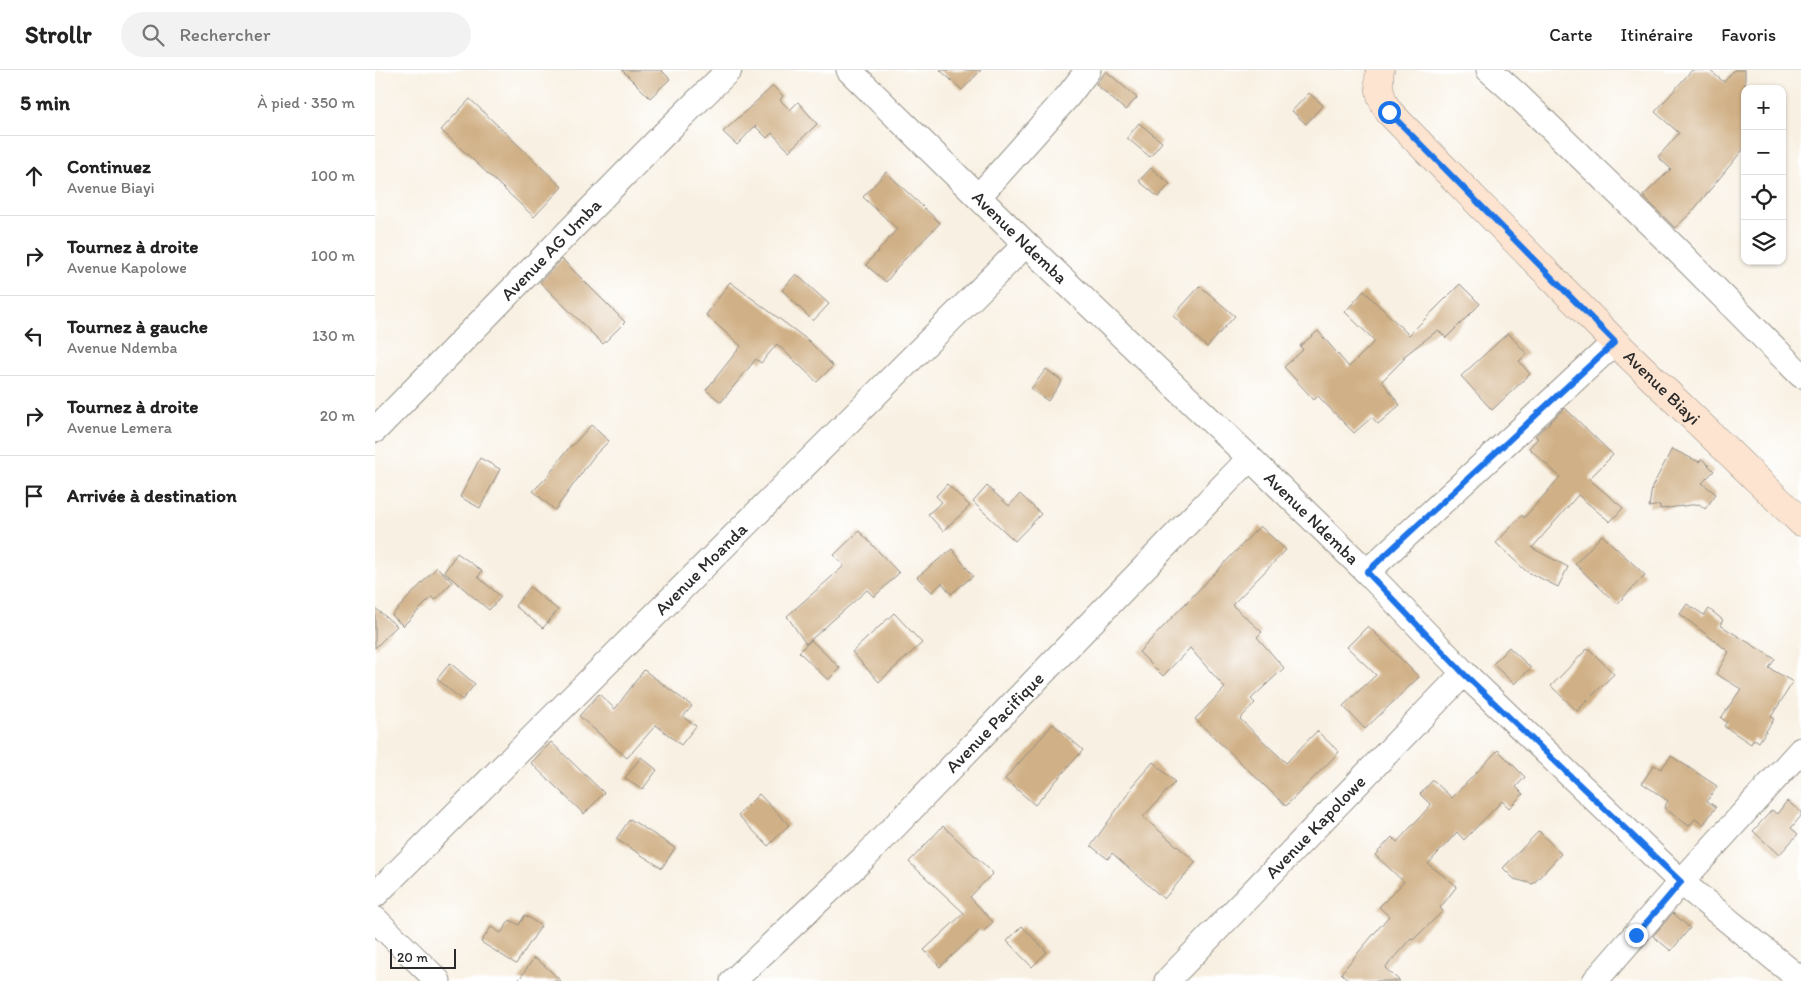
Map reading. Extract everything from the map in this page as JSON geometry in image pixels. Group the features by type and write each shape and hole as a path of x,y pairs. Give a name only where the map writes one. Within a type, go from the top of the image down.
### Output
{"street":[{"name":"Avenue AG Umba","path":"375,430 729,70"},
{"name":"Avenue Ndemba","path":"849,70 1026,244 1367,572 1463,673 1681,882 1792,978"},
{"path":"979,196 1088,70"},
{"name":"Avenue Biayi","path":"1380,70 1379,88 1381,100 1389,112 1615,342 1801,522"},
{"path":"1489,70 1675,247 1801,375"},
{"name":"Avenue Moanda","path":"375,895 1026,244"},
{"path":"1367,572 1615,342"},
{"name":"Avenue Pacifique","path":"733,981 865,857 1250,458"},
{"name":"Avenue Kapolowe","path":"1167,981 1295,850 1463,673"},
{"path":"1595,981 1681,882 1801,750"},
{"path":"375,919 438,981"}],"building":[{"path":"622,70 661,70 670,79 650,98"},
{"path":"940,70 981,70 962,90"},
{"path":"1692,70 1709,70 1724,82 1734,70 1745,70 1745,85 1741,85 1741,152 1691,213 1675,228 1643,196 1671,169 1658,157 1679,133 1655,112"},
{"path":"1106,71 1137,98 1125,110 1096,84"},
{"path":"773,86 783,96 780,100 790,110 798,102 817,124 789,151 772,133 767,138 755,126 737,145 723,132"},
{"path":"1309,93 1323,105 1306,124 1292,111"},
{"path":"470,99 562,187 534,217 441,130"},
{"path":"1139,123 1162,142 1150,157 1127,138"},
{"path":"1151,168 1170,184 1158,197 1139,181"},
{"path":"886,172 940,223 902,262 886,282 866,265 897,229 863,197"},
{"path":"562,259 625,322 603,344 540,282"},
{"path":"796,274 829,304 813,321 782,290"},
{"path":"730,282 809,341 833,366 817,382 777,344 761,363 756,359 721,402 706,390 741,346 706,315"},
{"path":"1460,284 1480,304 1446,338 1438,330 1403,357 1405,358 1382,381 1400,405 1378,424 1372,417 1354,433 1318,396 1314,400 1284,367 1303,350 1300,346 1318,331 1349,367 1375,341 1345,312 1364,291 1409,335"},
{"path":"1200,286 1235,316 1207,347 1173,316"},
{"path":"1508,333 1527,354 1519,361 1530,374 1492,410 1461,376"},
{"path":"1046,369 1062,381 1048,401 1031,389"},
{"path":"1565,408 1613,455 1589,479 1623,508 1610,522 1578,495 1532,548 1568,567 1558,587 1526,571 1496,543 1522,515 1524,518 1560,477 1529,448 1538,438 1535,436"},
{"path":"591,425 609,441 594,456 555,510 533,491 547,477 571,445"},
{"path":"1672,449 1699,462 1702,459 1714,471 1702,483 1716,494 1705,509 1699,504 1660,509 1660,505 1649,507 1652,487"},
{"path":"480,458 500,469 480,508 460,497"},
{"path":"947,484 970,506 943,531 928,514 942,502 936,496"},
{"path":"987,486 1009,506 1020,494 1041,514 1015,541 973,502"},
{"path":"1260,526 1286,550 1232,605 1262,632 1257,637 1284,668 1251,699 1255,703 1240,719 1286,763 1317,731 1339,752 1286,806 1195,719 1225,688 1190,648 1163,676 1139,652"},
{"path":"859,531 899,573 874,597 867,590 806,644 787,616 844,566 834,555"},
{"path":"1602,535 1645,575 1617,604 1575,564"},
{"path":"952,549 973,576 951,594 942,583 932,592 917,577"},
{"path":"457,553 482,571 478,577 501,597 489,610 444,572"},
{"path":"437,567 452,582 435,600 432,597 403,626 392,615"},
{"path":"530,587 558,610 543,628 515,606"},
{"path":"1687,604 1704,615 1709,609 1723,620 1720,625 1775,659 1769,668 1793,682 1771,717 1774,719 1759,742 1754,739 1751,744 1724,726 1727,722 1721,718 1741,689 1716,674 1729,652 1680,614"},
{"path":"375,608 397,626 375,648"},
{"path":"894,613 922,643 879,682 852,652"},
{"path":"1368,626 1419,677 1365,729 1343,706 1376,675 1347,647"},
{"path":"811,640 840,668 828,680 799,652"},
{"path":"1509,647 1531,668 1514,684 1493,664"},
{"path":"1588,648 1614,674 1577,711 1551,686"},
{"path":"450,663 475,684 462,700 437,679"},
{"path":"644,670 692,706 683,717 696,726 681,745 656,725 627,758 579,716 599,694 615,709"},
{"path":"1053,724 1083,750 1035,805 1005,779"},
{"path":"551,742 604,793 584,814 531,763"},
{"path":"1498,750 1525,777 1516,787 1523,794 1509,808 1502,801 1464,840 1457,832 1428,864 1457,886 1440,908 1443,911 1413,940 1411,938 1385,968 1400,981 1350,981 1341,973 1389,916 1379,907 1404,882 1375,855 1392,837 1397,842 1431,805 1420,794 1433,780 1452,798"},
{"path":"1671,756 1717,786 1707,801 1716,807 1703,825 1695,819 1689,826 1664,808 1668,801 1642,783 1654,765 1661,769"},
{"path":"641,757 657,770 642,790 625,778"},
{"path":"1153,762 1175,782 1143,817 1196,862 1164,899 1112,853 1108,859 1091,846 1131,787"},
{"path":"759,794 789,825 768,846 738,815"},
{"path":"1787,801 1801,812 1801,816 1791,828 1798,834 1779,855 1753,831 1772,810 1777,814"},
{"path":"630,819 675,848 662,868 616,839"},
{"path":"943,826 993,873 970,897 993,922 983,932 980,930 940,967 924,950 964,913 909,862"},
{"path":"1539,831 1561,854 1533,884 1514,879 1503,868"},
{"path":"1673,913 1690,928 1671,951 1653,936"},
{"path":"525,915 541,926 516,964 481,942 491,927 501,933 510,920 519,925"},
{"path":"1022,926 1047,952 1032,967 1007,941"},
{"path":"534,958 544,965 561,981 518,981"}],"route":[{"path":"1389,112 1615,342 1367,572 1463,673 1681,882 1636,935"}]}
